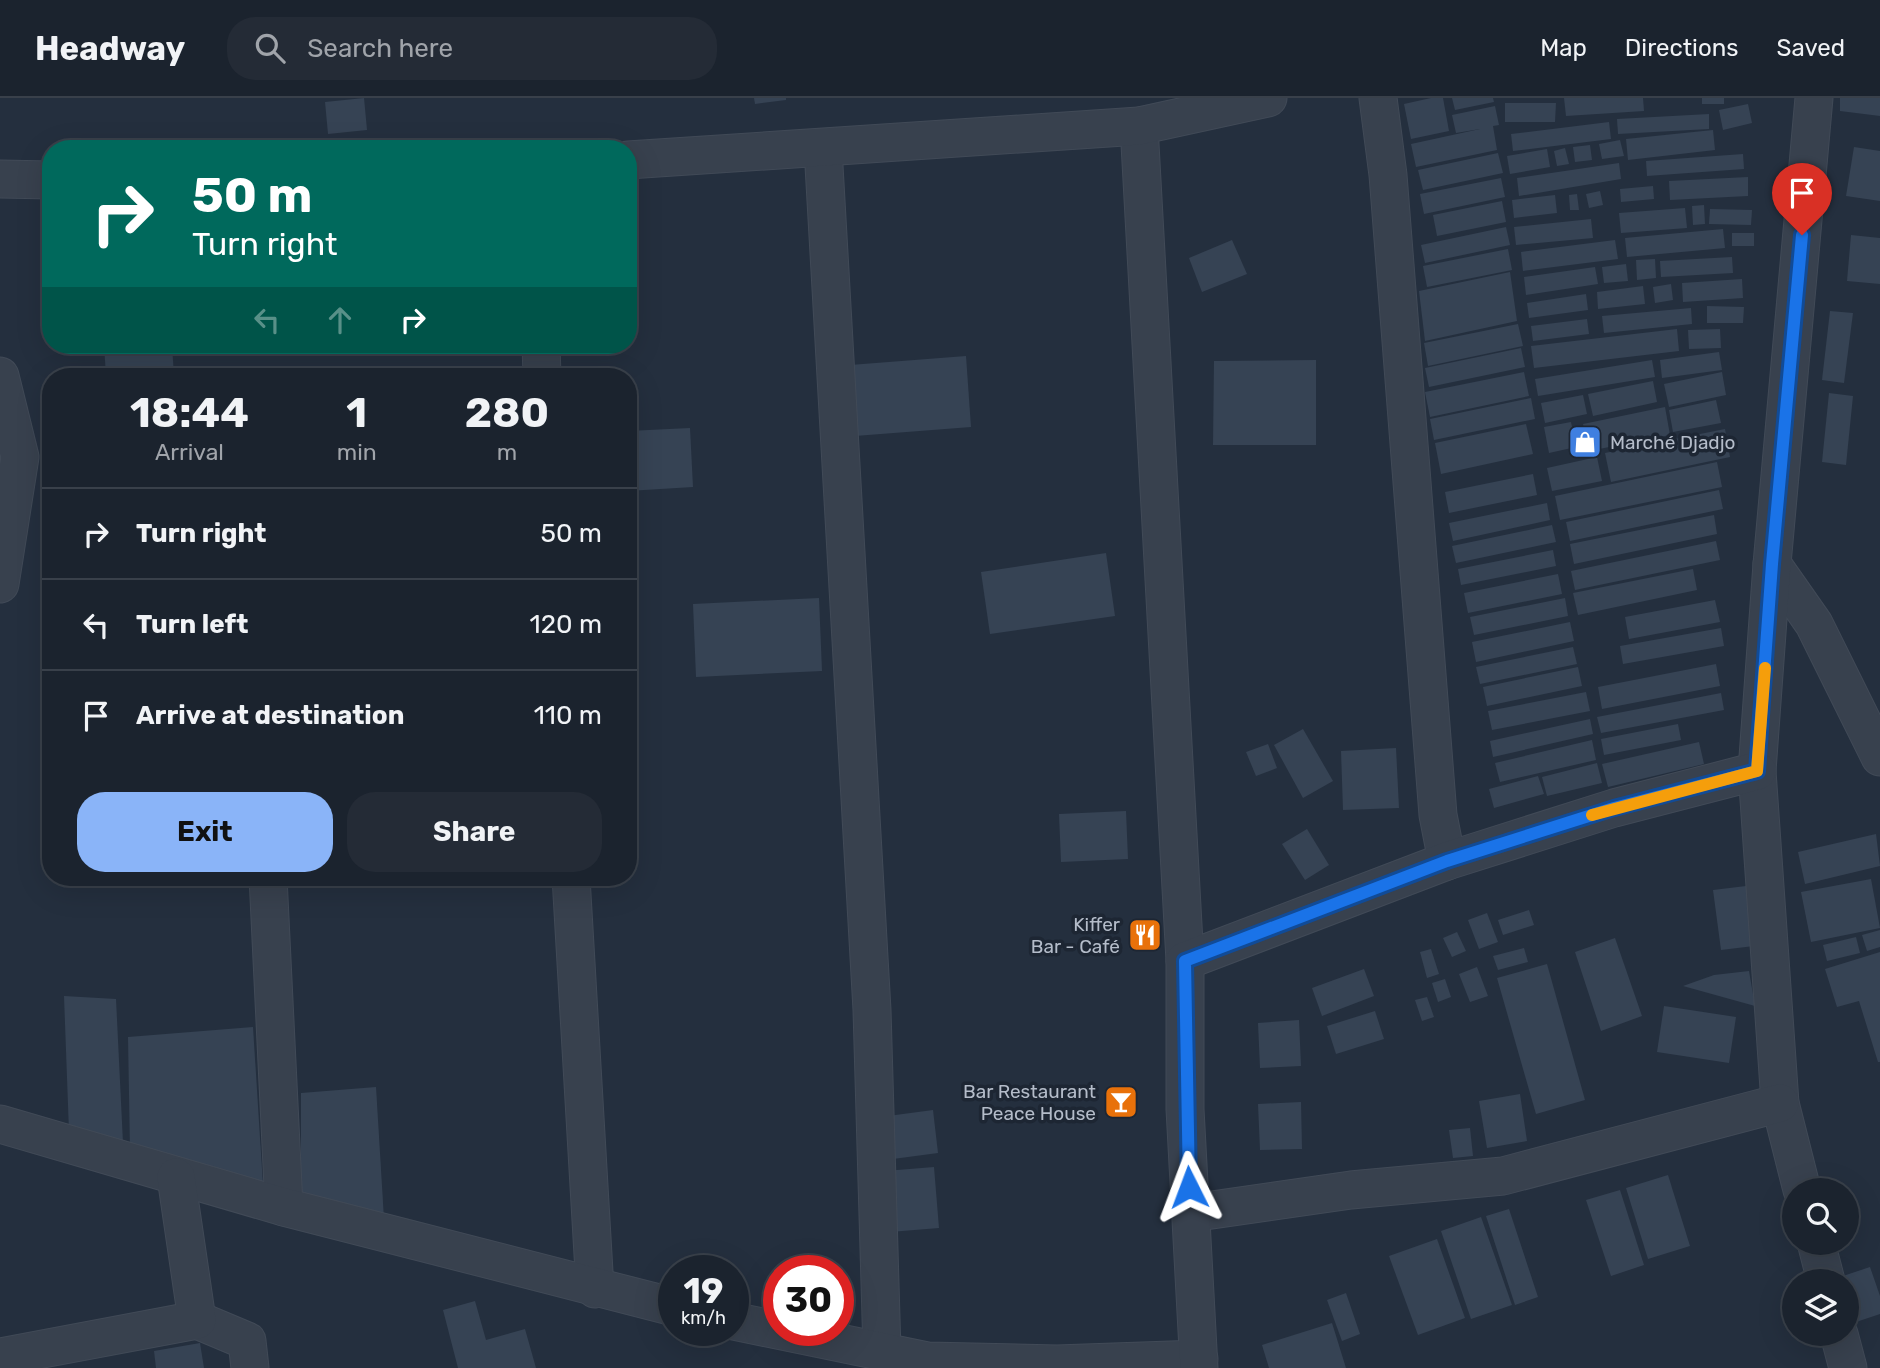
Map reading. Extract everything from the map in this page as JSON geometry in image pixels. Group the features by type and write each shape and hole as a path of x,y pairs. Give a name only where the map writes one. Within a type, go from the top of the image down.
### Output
{"street":[{"path":"637,159 1139,126 1268,98"},
{"path":"1378,98 1388,175 1438,815 1447,861"},
{"path":"1799,1178 1780,1103 1757,771 1772,564 1814,98"},
{"path":"749,1324 928,1361 1199,1364 1185,1109 1185,961 1139,126"},
{"path":"823,148 872,1010 882,1352"},
{"path":"0,179 42,180"},
{"path":"0,376 35,457 0,584"},
{"path":"1772,564 1814,624 1880,757"},
{"path":"1185,961 1447,861 1614,808 1757,771"},
{"path":"268,886 284,1207"},
{"path":"572,886 595,1289"},
{"path":"1191,1213 1351,1189 1503,1175 1780,1103"},
{"path":"0,1124 284,1207 658,1303"},
{"path":"176,1177 197,1320"},
{"path":"0,1357 197,1320 247,1340 250,1368"},
{"path":"1842,1346 1848,1368"}],"building":[{"path":"364,98 367,130 328,134 325,102"},
{"path":"754,98 786,98 786,100 755,104"},
{"path":"1443,98 1449,131 1411,139 1404,104"},
{"path":"1452,98 1493,98 1494,102 1455,110"},
{"path":"1564,98 1643,98 1644,111 1566,116"},
{"path":"1702,98 1724,98 1724,104 1702,104"},
{"path":"1840,98 1880,98 1880,116 1840,111"},
{"path":"1505,103 1556,103 1555,122 1505,122"},
{"path":"1748,104 1752,123 1723,130 1719,110"},
{"path":"1495,106 1499,125 1493,126 1497,150 1416,167 1411,144 1480,129 1456,133 1452,115"},
{"path":"1709,114 1709,129 1618,134 1617,119"},
{"path":"1609,122 1611,139 1513,151 1511,134"},
{"path":"1713,130 1715,150 1628,160 1626,139"},
{"path":"1620,140 1624,156 1602,159 1599,144"},
{"path":"1590,145 1592,160 1575,162 1573,147"},
{"path":"1854,147 1880,151 1880,201 1846,196"},
{"path":"1565,148 1569,164 1557,166 1554,151"},
{"path":"1547,149 1550,167 1510,174 1507,156"},
{"path":"1498,153 1503,173 1423,190 1418,170"},
{"path":"1743,154 1744,169 1647,176 1646,161"},
{"path":"1619,163 1621,179 1519,196 1517,178"},
{"path":"1748,177 1748,196 1670,200 1669,181"},
{"path":"1501,178 1505,197 1424,214 1420,194"},
{"path":"1653,186 1654,199 1621,202 1620,189"},
{"path":"1600,191 1603,205 1589,208 1586,194"},
{"path":"1577,194 1579,210 1570,210 1569,195"},
{"path":"1555,195 1557,213 1514,218 1512,200"},
{"path":"1502,201 1506,222 1437,236 1433,215"},
{"path":"1704,205 1705,224 1693,225 1692,206"},
{"path":"1685,208 1687,228 1621,233 1619,213"},
{"path":"1710,209 1752,210 1751,225 1709,224"},
{"path":"1591,219 1593,238 1516,245 1514,227"},
{"path":"1506,227 1510,245 1425,263 1421,245"},
{"path":"1723,229 1725,248 1627,257 1625,238"},
{"path":"1732,233 1754,233 1754,246 1732,246"},
{"path":"1851,235 1880,238 1880,284 1847,281"},
{"path":"1232,240 1247,274 1202,292 1189,258"},
{"path":"1615,240 1618,259 1523,271 1521,252"},
{"path":"1508,249 1512,270 1427,287 1423,266"},
{"path":"1732,257 1733,273 1661,277 1660,261"},
{"path":"1655,259 1656,278 1637,280 1636,260"},
{"path":"1626,264 1628,281 1604,283 1602,267"},
{"path":"1595,267 1598,284 1526,295 1524,277"},
{"path":"1510,272 1517,321 1425,341 1419,291"},
{"path":"1742,279 1743,298 1683,302 1682,283"},
{"path":"1671,284 1673,300 1655,303 1653,287"},
{"path":"1643,286 1645,304 1598,309 1597,292"},
{"path":"1586,294 1588,310 1529,318 1527,303"},
{"path":"1707,306 1744,307 1743,323 1707,323"},
{"path":"1691,308 1692,324 1604,333 1602,316"},
{"path":"1830,311 1853,313 1844,383 1822,380"},
{"path":"1587,319 1589,334 1533,341 1531,326"},
{"path":"1518,324 1523,346 1428,366 1424,343"},
{"path":"1677,329 1679,351 1534,368 1531,346"},
{"path":"1720,329 1721,348 1689,349 1688,330"},
{"path":"1521,348 1525,367 1429,387 1425,368"},
{"path":"1719,352 1722,370 1662,378 1660,360"},
{"path":"105,354 173,354 173,368 105,368"},
{"path":"966,356 971,427 855,436 850,365"},
{"path":"1316,360 1316,445 1213,445 1214,361"},
{"path":"1652,360 1655,377 1538,396 1535,379"},
{"path":"1524,372 1529,396 1430,417 1425,392"},
{"path":"1722,372 1726,395 1669,407 1664,384"},
{"path":"1653,381 1657,402 1593,416 1588,394"},
{"path":"1829,393 1853,396 1846,465 1822,462"},
{"path":"1583,395 1587,414 1545,423 1541,403"},
{"path":"1531,398 1535,419 1434,440 1430,419"},
{"path":"1716,400 1721,423 1673,432 1669,410"},
{"path":"1665,407 1670,435 1589,451 1583,424"},
{"path":"1571,422 1576,447 1549,453 1544,427"},
{"path":"1526,424 1533,454 1441,474 1435,443"},
{"path":"690,428 693,487 637,490 637,431"},
{"path":"1725,429 1730,457 1611,482 1605,453"},
{"path":"1597,457 1602,481 1552,491 1547,468"},
{"path":"1717,462 1722,487 1560,520 1555,496"},
{"path":"1533,474 1537,495 1449,513 1445,492"},
{"path":"1719,490 1723,509 1570,541 1566,522"},
{"path":"1547,503 1550,520 1453,541 1449,523"},
{"path":"1714,515 1717,534 1574,564 1570,544"},
{"path":"1552,525 1556,542 1456,563 1452,546"},
{"path":"1716,541 1720,560 1575,590 1571,571"},
{"path":"1553,550 1556,566 1461,585 1458,569"},
{"path":"1106,553 1115,616 990,634 981,572"},
{"path":"1693,569 1697,590 1578,615 1573,593"},
{"path":"1558,574 1562,594 1468,613 1464,593"},
{"path":"819,598 822,671 696,677 693,604"},
{"path":"1565,598 1568,616 1474,635 1470,617"},
{"path":"1715,600 1720,622 1629,639 1625,617"},
{"path":"1570,622 1574,641 1476,662 1472,642"},
{"path":"1721,628 1724,646 1623,664 1620,646"},
{"path":"1573,647 1577,664 1480,684 1476,667"},
{"path":"1716,664 1720,686 1602,709 1598,687"},
{"path":"1578,667 1582,686 1487,706 1483,687"},
{"path":"1586,692 1590,711 1492,730 1488,711"},
{"path":"1721,693 1724,710 1601,733 1597,717"},
{"path":"1590,719 1593,734 1493,757 1490,741"},
{"path":"1678,724 1681,740 1604,755 1601,739"},
{"path":"1303,729 1333,781 1303,798 1274,745"},
{"path":"1592,740 1596,760 1500,782 1495,763"},
{"path":"1699,742 1704,764 1608,787 1602,764"},
{"path":"1268,744 1277,768 1256,776 1246,752"},
{"path":"1396,748 1399,808 1343,810 1341,751"},
{"path":"1597,763 1602,783 1547,796 1542,777"},
{"path":"1538,776 1544,794 1494,808 1489,789"},
{"path":"1126,811 1128,859 1061,862 1059,814"},
{"path":"1307,829 1329,865 1305,880 1282,844"},
{"path":"1876,834 1880,866 1805,884 1798,852"},
{"path":"1871,879 1880,928 1811,942 1801,892"},
{"path":"1746,886 1754,946 1721,950 1713,890"},
{"path":"1529,910 1534,925 1503,935 1498,920"},
{"path":"1487,913 1498,942 1479,949 1468,920"},
{"path":"1880,930 1880,947 1867,951 1862,935"},
{"path":"1457,932 1466,951 1452,957 1443,938"},
{"path":"1856,937 1860,953 1827,961 1823,945"},
{"path":"1615,938 1642,1016 1601,1031 1575,952"},
{"path":"1524,948 1528,962 1498,970 1493,956"},
{"path":"1431,949 1439,974 1427,978 1420,952"},
{"path":"1880,952 1878,1062 1859,1001 1837,1007 1825,969"},
{"path":"1547,964 1585,1100 1536,1114 1497,978"},
{"path":"1477,967 1488,996 1470,1002 1459,974"},
{"path":"1364,969 1374,996 1322,1016 1312,988"},
{"path":"1749,971 1755,1006 1683,986 1714,975"},
{"path":"1445,979 1451,997 1438,1002 1432,983"},
{"path":"64,996 116,999 123,1143 69,1132"},
{"path":"1427,997 1434,1017 1422,1021 1415,1000"},
{"path":"1664,1006 1736,1017 1729,1063 1657,1052"},
{"path":"1375,1011 1384,1039 1336,1054 1327,1026"},
{"path":"1299,1020 1301,1066 1260,1068 1258,1023"},
{"path":"253,1027 263,1185 130,1150 128,1037"},
{"path":"376,1087 384,1219 301,1199 301,1093"},
{"path":"1520,1094 1527,1141 1487,1148 1479,1101"},
{"path":"1301,1102 1302,1149 1260,1150 1258,1104"},
{"path":"933,1110 938,1153 893,1159 888,1116"},
{"path":"1470,1128 1473,1156 1453,1158 1449,1130"},
{"path":"934,1167 939,1228 890,1232 885,1171"},
{"path":"1668,1175 1690,1246 1648,1259 1626,1188"},
{"path":"1620,1190 1644,1265 1611,1276 1586,1200"},
{"path":"1509,1209 1538,1297 1515,1305 1486,1216"},
{"path":"1481,1217 1512,1305 1471,1319 1441,1231"},
{"path":"1437,1239 1465,1318 1418,1335 1389,1256"},
{"path":"1870,1267 1880,1296 1880,1314 1859,1321 1859,1271"},
{"path":"1346,1293 1360,1334 1342,1341 1327,1300"},
{"path":"475,1301 486,1340 525,1329 536,1368 458,1368 443,1310"},
{"path":"1332,1323 1346,1368 1269,1368 1262,1345"},
{"path":"200,1343 204,1368 156,1368 154,1351"}],"slow traffic":[{"path":"1592,815 1757,771 1765,668"}],"place":[{"name":"Marché Djadjo","path":"1585,442"},
{"name":"Kiffer Bar - Café","path":"1145,935"},
{"name":"Bar Restaurant Peace House","path":"1121,1102"}],"route":[{"path":"1189,1187 1185,1109 1185,961 1447,861 1614,808 1757,771 1772,564 1802,235"}]}
